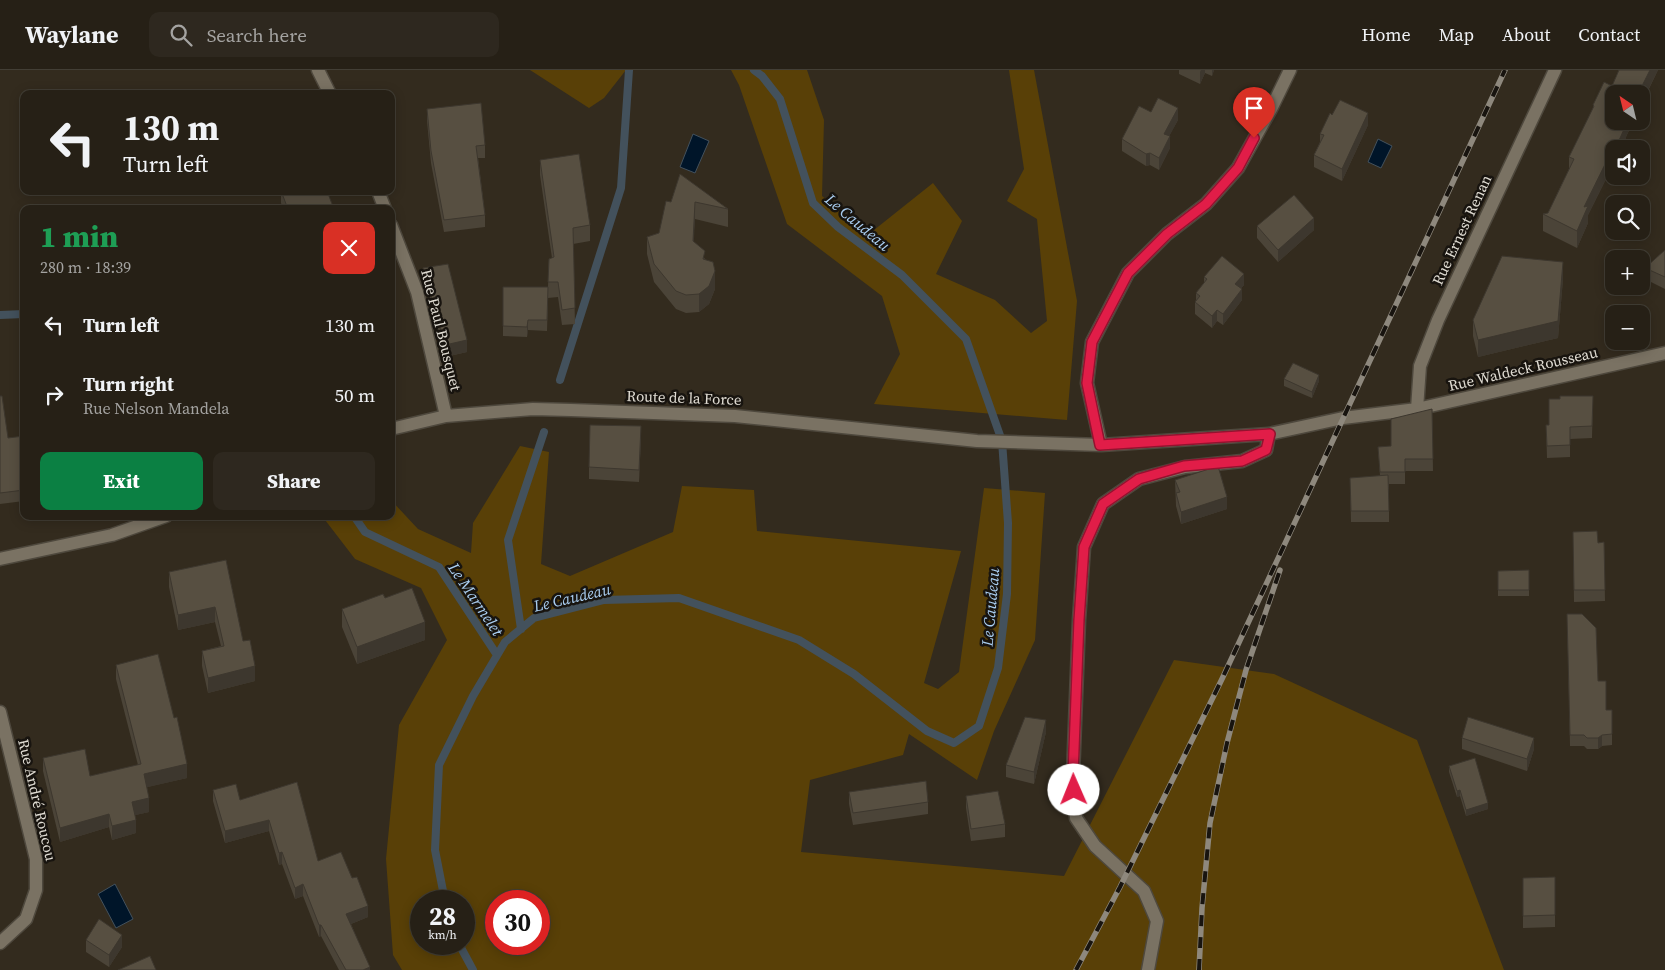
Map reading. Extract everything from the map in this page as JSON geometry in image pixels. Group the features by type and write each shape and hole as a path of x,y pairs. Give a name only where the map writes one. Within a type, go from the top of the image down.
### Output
{"street":[{"path":"318,70 328,90"},
{"path":"1100,445 1087,383 1092,342 1128,273 1167,234 1206,204 1238,168 1290,70"},
{"name":"Rue Ernest Renan","path":"1417,409 1420,366 1438,320 1555,70"},
{"name":"Rue Paul Bousquet","path":"395,235 417,292 446,416"},
{"name":"Rue Waldeck Rousseau","path":"1270,434 1343,418 1417,409 1665,353"},
{"name":"Route de la Force","path":"395,429 446,416 533,409 736,416 977,441 1026,443 1100,445 1270,434"},
{"path":"1148,970 1157,921 1144,891 1095,846 1076,818 1073,775 1084,547 1103,504 1139,479 1184,466 1242,461 1266,450 1270,434"},
{"path":"0,559 112,535 155,520"},
{"name":"Rue André Roucou","path":"0,712 36,860 36,890 26,919 0,943"}],"shaded area":[{"path":"530,70 626,70 604,98 589,108"},
{"path":"731,70 807,70 824,120 822,196 869,234 933,183 962,221 936,274 995,300 1031,333 1047,321 1037,219 1007,201 1024,169 1009,70 1034,70 1077,301 1067,420 874,404 900,354 882,296 787,224 739,85"},
{"path":"520,446 549,452 541,564 570,576 673,532 682,486 754,490 757,531 961,551 924,683 938,689 959,672 984,488 1045,493 1035,640 994,731 977,780 909,734 903,755 810,780 801,852 1064,876 1174,660 1274,674 1417,740 1504,970 402,970 393,955 386,859 399,725 447,640 421,588 355,559 325,520 395,520 395,504 418,529 471,553 473,523"}],"water":[{"path":"693,134 709,141 695,173 680,167"},
{"path":"1378,139 1392,146 1381,168 1368,162"},
{"path":"115,884 133,919 116,928 98,894"}],"building":[{"path":"1619,70 1650,70 1642,85 1612,85"},
{"path":"1604,82 1610,85 1605,85 1605,130 1624,130 1619,140 1605,140 1605,164 1584,207 1588,206 1577,231 1543,214 1548,213 1574,159 1569,157"},
{"path":"1158,98 1178,108 1164,134 1170,136 1159,158 1150,153 1146,154 1122,139 1139,106 1151,112"},
{"path":"1340,100 1368,113 1342,169 1314,155 1324,135 1320,134 1330,113 1332,115"},
{"path":"481,103 485,145 476,146 485,215 444,220 431,151 427,109"},
{"path":"579,154 590,225 573,228 575,308 562,310 558,282 548,282 549,259 554,257 540,160"},
{"path":"680,174 728,209 695,202 693,241 705,251 703,259 713,262 715,271 709,286 699,294 686,295 676,291 654,264 647,237 659,233 666,201 671,202"},
{"path":"283,195 329,195 332,205 286,205"},
{"path":"1294,195 1314,218 1278,250 1257,226"},
{"path":"1665,250 1665,277 1650,270 1650,264"},
{"path":"1222,256 1244,274 1235,284 1242,289 1223,314 1217,310 1212,316 1195,302 1200,296 1196,293 1207,279 1204,277"},
{"path":"1502,256 1563,262 1558,321 1478,340 1473,320"},
{"path":"448,264 467,340 445,345 423,268"},
{"path":"503,287 548,287 547,320 528,320 527,327 503,326"},
{"path":"1293,363 1319,375 1312,392 1284,379"},
{"path":"0,396 2,396 8,438 20,436 20,490 0,493"},
{"path":"1560,396 1593,396 1592,426 1570,427 1570,445 1547,446 1546,425 1549,425 1549,399 1560,399"},
{"path":"1432,409 1433,459 1405,459 1405,472 1380,472 1378,447 1391,446 1391,419"},
{"path":"590,425 641,426 639,470 589,467"},
{"path":"1218,466 1227,497 1181,512 1176,493 1180,492 1175,480"},
{"path":"1388,475 1389,511 1351,511 1350,478"},
{"path":"1597,531 1598,543 1604,542 1605,590 1574,590 1573,532"},
{"path":"226,560 243,641 250,640 255,666 208,678 202,651 224,646 215,607 178,615 169,572"},
{"path":"1529,570 1529,590 1498,590 1498,571"},
{"path":"412,588 425,622 357,647 342,609 383,594 385,598"},
{"path":"1567,614 1582,614 1596,628 1598,681 1606,681 1606,710 1612,710 1612,734 1602,735 1598,738 1570,735"},
{"path":"158,654 174,718 177,717 187,764 144,774 149,798 132,802 136,820 112,826 109,814 60,828 43,758 85,749 90,776 141,764 116,665"},
{"path":"1025,717 1046,720 1034,772 1006,765"},
{"path":"1468,717 1534,738 1527,759 1462,738"},
{"path":"1475,758 1488,803 1466,810 1460,790 1457,791 1449,766"},
{"path":"926,781 928,802 853,813 849,792"},
{"path":"297,782 318,861 341,852 352,878 357,877 368,906 346,914 370,967 363,970 346,970 321,925 319,925 303,884 295,888 282,852 279,853 269,820 225,831 213,790 236,784 240,800"},
{"path":"998,791 1005,824 971,829 966,796"},
{"path":"1555,877 1555,915 1523,916 1523,878"},
{"path":"99,919 122,935 109,955 86,940"},
{"path":"150,956 156,970 118,970"}],"waterway":[{"name":"Le Caudeau","path":"560,380 621,188 629,70"},
{"name":"Le Caudeau","path":"443,890 435,850 439,765 473,696 505,642 534,618 604,600 679,598 799,640 854,674 927,731 954,743 979,726 998,668 1007,594 1008,523 1002,441 966,339 902,275 838,227 813,203 780,99 762,76 754,70"},
{"name":"Le Marmelet","path":"0,315 20,314"},
{"name":"Le Caudeau","path":"521,629 508,540 544,432"},
{"name":"Le Marmelet","path":"357,520 365,532 439,567 497,655"},
{"name":"Le Caudeau","path":"465,955 473,970"}],"railway":[{"path":"1076,970 1120,887 1222,679 1505,70"},
{"path":"1199,970 1202,908 1210,823 1227,743 1246,670 1280,570"}],"route":[{"path":"1074,790 1079,620 1084,547 1103,504 1139,479 1184,466 1242,461 1266,450 1270,434 1100,445 1087,383 1092,342 1128,273 1167,234 1206,204 1238,168 1254,138"}]}
